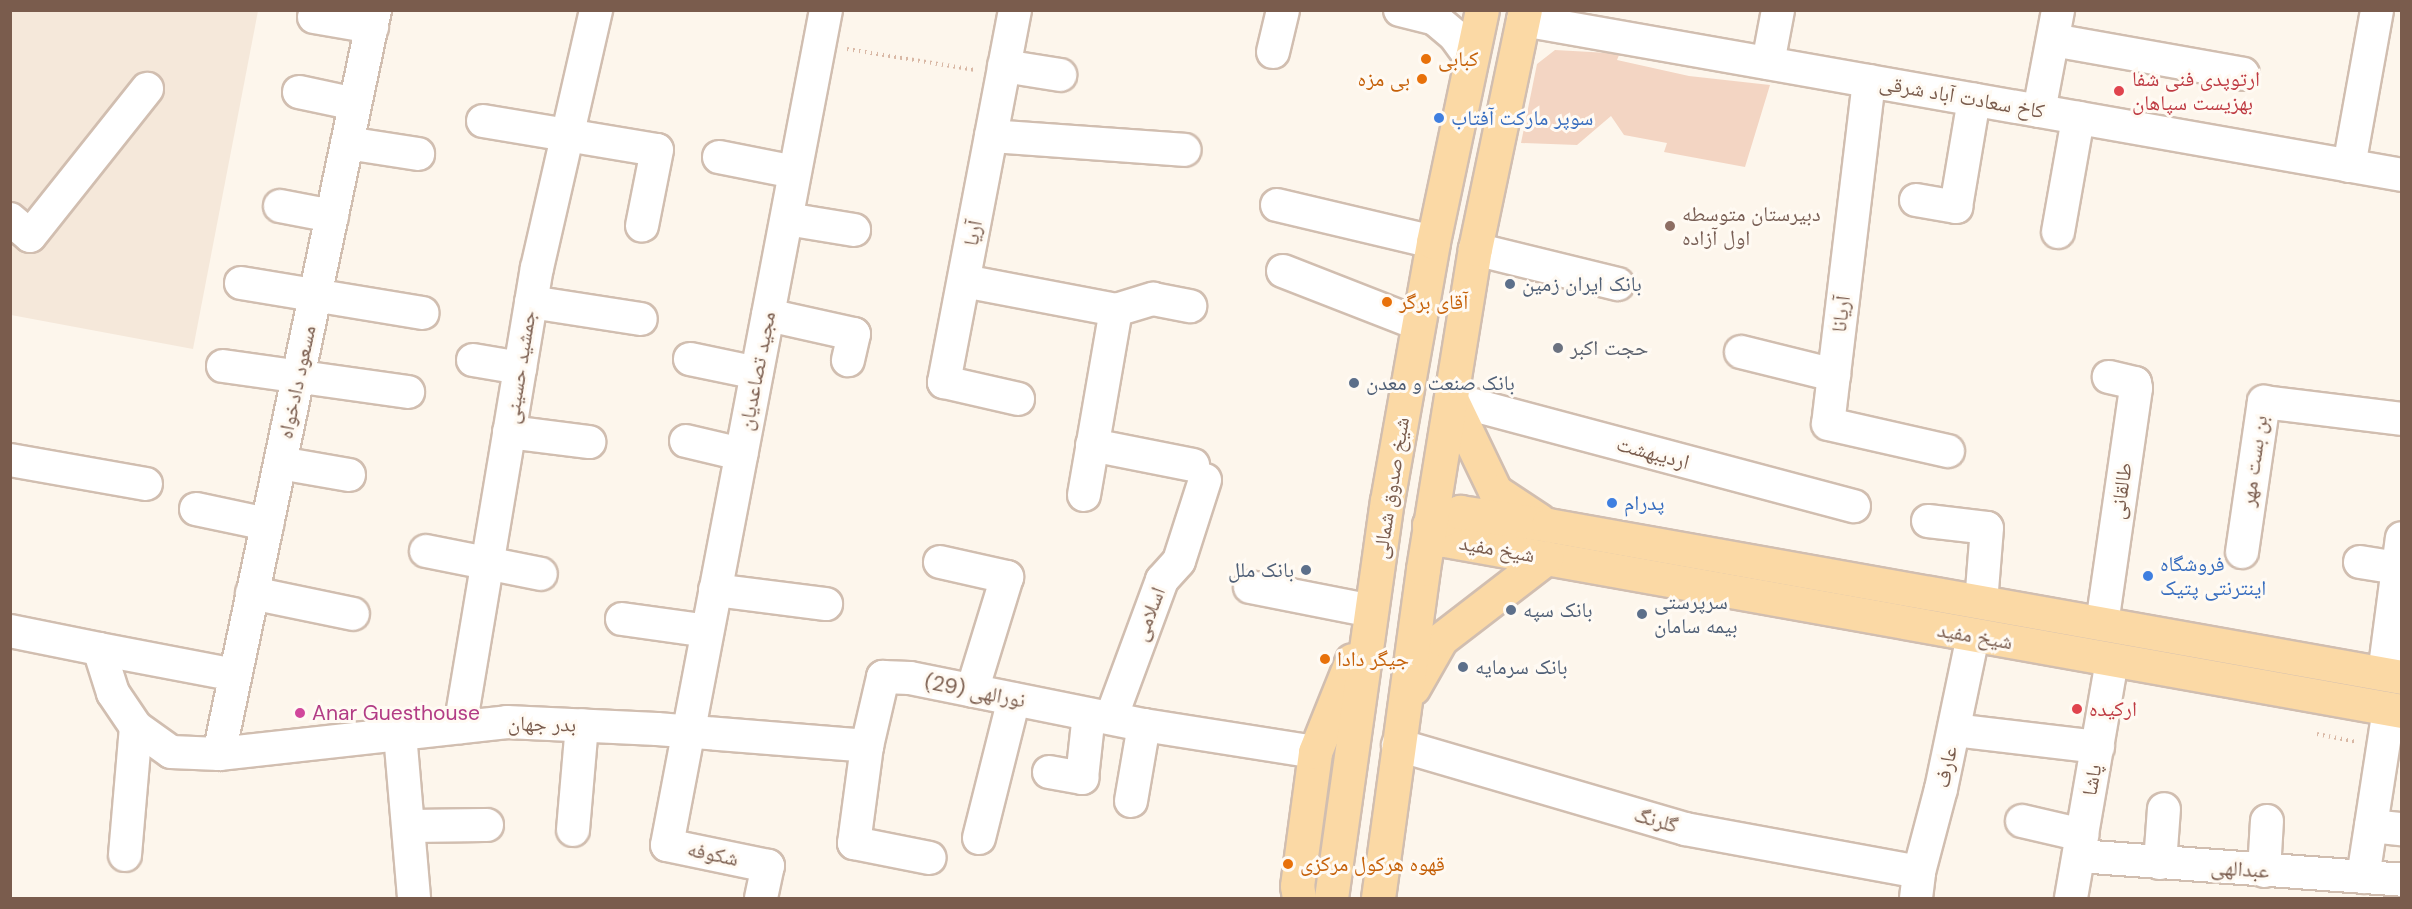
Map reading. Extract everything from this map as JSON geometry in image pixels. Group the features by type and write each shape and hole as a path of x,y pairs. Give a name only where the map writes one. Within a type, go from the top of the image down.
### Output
{"main road":[{"name":"شیخ صدوق شمالی","path":"1331,898 1385,518 1433,242 1482,10"},
{"name":"شیخ صدوق شمالی","path":"1378,898 1429,525 1475,249 1524,15"},
{"path":"1451,399 1495,491 1548,525"},
{"name":"شیخ مفید","path":"2392,676 1548,525 1460,512 1429,525 1445,540 2396,710"},
{"path":"1385,518 1429,525"},
{"path":"1404,702 1441,639 1546,558"},
{"path":"1299,898 1297,886 1315,752 1372,611"}],"street":[{"name":"جمشید حسینی","path":"460,727 531,302 596,10"},
{"name":"مجید تصاعدیان","path":"687,731 826,10"},
{"name":"آریا","path":"1015,10 944,382 1018,399"},
{"path":"1273,52 1283,10"},
{"path":"1400,10 1435,19 1455,36 1471,58"},
{"path":"1768,63 1778,10"},
{"path":"2349,166 2377,10"},
{"name":"کاخ سعادت آباد شرقی","path":"1524,15 1768,63 2402,175"},
{"path":"314,17 373,19"},
{"name":"مسعود دادخواه","path":"219,754 373,19"},
{"path":"2039,111 2055,25 2243,74"},
{"path":"1004,70 1060,75"},
{"name":"آریانا","path":"1869,81 1827,419 1831,428 1948,451"},
{"path":"10,219 30,236 147,89"},
{"path":"299,92 355,104"},
{"path":"1916,200 1956,207 1974,99"},
{"path":"2058,232 2078,118"},
{"path":"483,121 568,132 657,150 642,225"},
{"path":"991,136 1185,150"},
{"path":"347,142 418,154"},
{"path":"719,157 795,172"},
{"path":"280,206 332,216"},
{"path":"1277,206 1433,242"},
{"path":"787,219 854,230"},
{"path":"1475,249 1618,284"},
{"path":"1283,271 1419,324"},
{"path":"964,281 1116,310 1153,299 1190,306"},
{"path":"241,283 423,313"},
{"path":"531,302 640,319"},
{"path":"1084,495 1116,310"},
{"path":"768,315 854,333 848,360"},
{"path":"1741,352 1834,375"},
{"path":"690,359 757,373"},
{"path":"473,360 520,368"},
{"path":"223,366 408,392"},
{"name":"طالقانی","path":"2102,624 2136,388 2134,383 2109,377"},
{"name":"اردیبهشت","path":"1451,399 1854,506"},
{"name":"بن بست مهر","path":"2242,552 2264,402 2402,419"},
{"path":"509,432 589,442"},
{"path":"686,441 741,454"},
{"name":"اسلامی","path":"1048,772 1082,778 1100,716 1162,580 1179,561 1199,472 1092,445"},
{"path":"10,460 146,484"},
{"path":"280,463 349,475"},
{"path":"196,509 267,524"},
{"path":"1928,521 1988,528 1981,602"},
{"path":"426,550 541,574"},
{"path":"2360,562 2400,553 2392,676"},
{"path":"940,562 1007,577 972,691"},
{"path":"1250,587 1372,611"},
{"path":"715,590 826,604"},
{"path":"252,593 353,614"},
{"path":"622,620 707,631"},
{"path":"10,631 235,675"},
{"name":"عارف","path":"1917,885 1973,636"},
{"path":"99,648 113,693 135,727 125,855"},
{"name":"پاشا","path":"2071,898 2112,661"},
{"name":"نورالهی (29)","path":"867,746 883,677 910,678 1144,725 1315,752"},
{"path":"979,838 1014,699"},
{"path":"2363,877 2383,747 2396,710"},
{"name":"بدر جهان","path":"135,727 171,752 219,754 507,722 687,731"},
{"path":"573,830 582,725"},
{"path":"1131,801 1144,725"},
{"path":"1953,730 2098,747"},
{"path":"687,731 867,746 854,843 930,858"},
{"name":"شکوفه","path":"687,731 667,845 768,866 761,898"},
{"path":"400,734 414,898"},
{"name":"گلرنگ","path":"1398,745 1685,828 1917,885"},
{"path":"2160,863 2164,809"},
{"path":"2022,821 2080,845"},
{"path":"2264,871 2267,821"},
{"path":"409,826 487,825"},
{"path":"2371,826 2402,829"},
{"name":"عبدالهی","path":"2080,845 2160,863 2402,880"}],"path":[{"path":"819,45 1004,70"},
{"path":"2317,734 2383,747"}],"shaded area":[{"path":"10,11 258,11 193,349 11,315"}],"building":[{"path":"1555,50 1609,53 1619,55 1617,60 1689,76 1770,85 1745,167 1664,152 1667,143 1624,135 1611,116 1577,145 1521,143 1537,64"}],"place":[{"name":"کبابی","path":"1426,59"},
{"name":"بی مزه","path":"1422,79"},
{"name":"ارتوپدی فنی شفا بهزیست سپاهان","path":"2119,91"},
{"name":"سوپر مارکت آفتاب","path":"1439,118"},
{"name":"دبیرستان متوسطه اول آزاده","path":"1670,226"},
{"name":"بانک ایران زمین","path":"1510,284"},
{"name":"آقاى برگر","path":"1387,302"},
{"name":"حجت اکبر","path":"1558,348"},
{"name":"بانک صنعت و معدن","path":"1354,383"},
{"name":"پدرام","path":"1612,503"},
{"name":"بانک ملل","path":"1306,570"},
{"name":"فروشگاه اینترنتی پتیک","path":"2148,576"},
{"name":"بانک سپه","path":"1511,610"},
{"name":"سرپرستی بیمه سامان","path":"1642,614"},
{"name":"جیگر دادا","path":"1325,659"},
{"name":"بانک سرمایه","path":"1463,667"},
{"name":"ارکیده","path":"2077,709"},
{"name":"Anar Guesthouse","path":"300,713"},
{"name":"قهوه هرکول مرکزی","path":"1288,864"}]}
